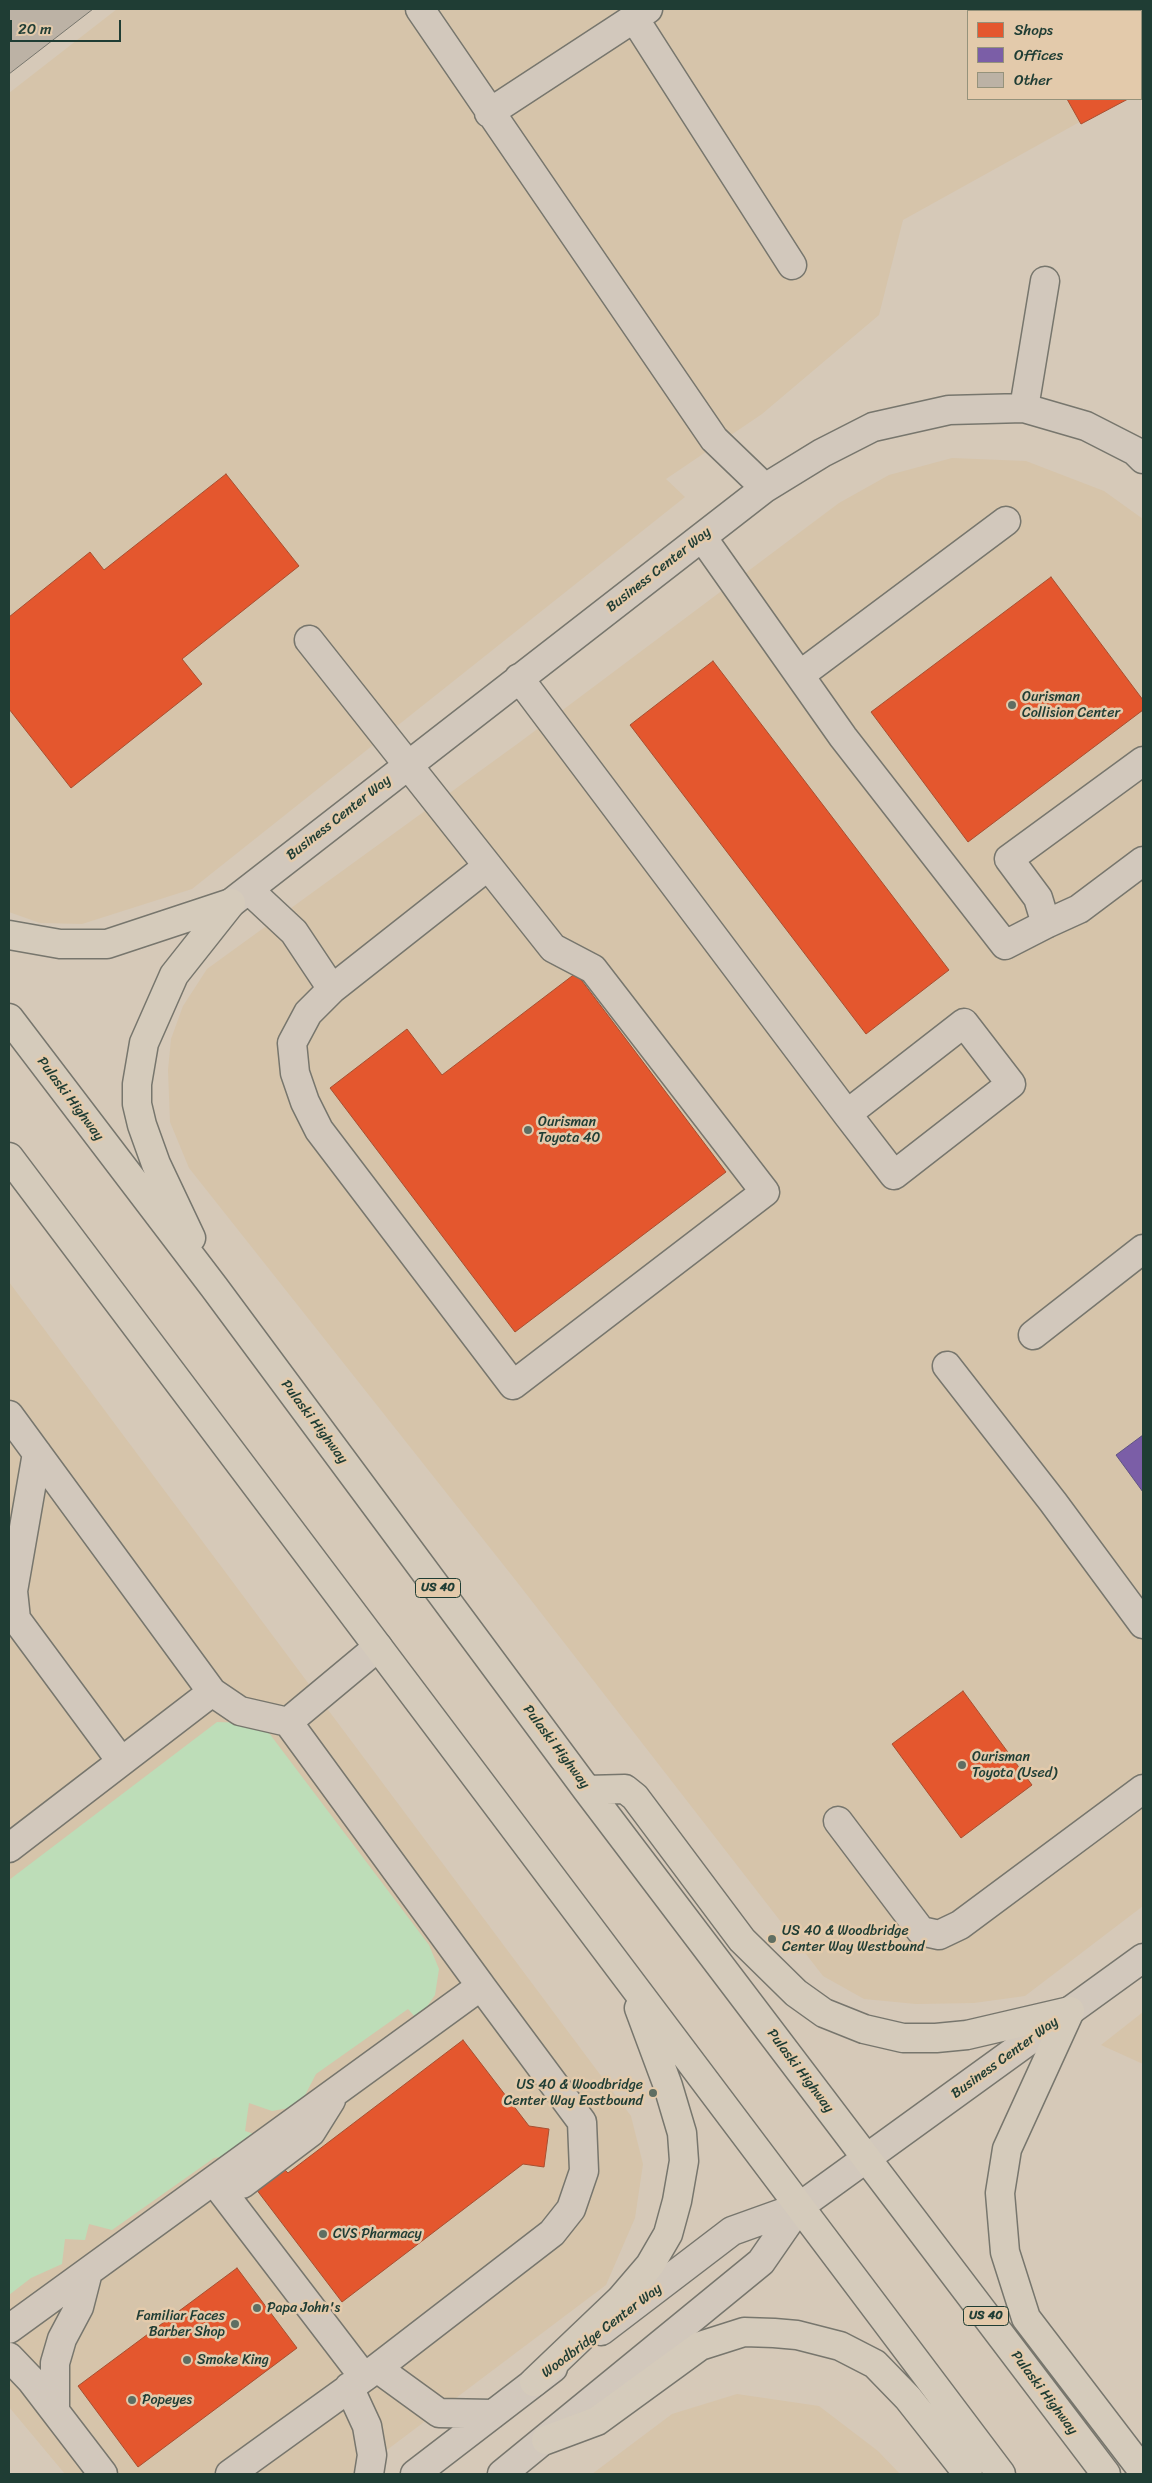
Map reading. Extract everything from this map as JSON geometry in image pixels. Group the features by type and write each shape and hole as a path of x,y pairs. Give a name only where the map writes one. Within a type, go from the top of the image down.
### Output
{"highway":[{"path":"9,935 60,944 107,944 240,896"},
{"path":"214,1287 156,1164 142,1125 137,1104 136,1084 144,1043 174,975 240,896"},
{"name":"Pulaski Highway","path":"9,1018 214,1287 588,1790 1106,2474"},
{"path":"9,1157 1001,2474"},
{"path":"588,1790 624,1789 635,1797 742,1940 796,1994 824,2013 864,2029 903,2038 936,2038 967,2035 1070,2011"},
{"path":"534,2382 620,2300 650,2265 668,2234 677,2201 684,2161 682,2133 668,2086 628,1978"},
{"path":"1070,2011 1007,2149 1000,2192 1005,2252 1026,2318 1143,2472"},
{"path":"546,2440 597,2421 700,2346 744,2332 797,2335 840,2346 875,2364 908,2398 968,2474"}],"street":[{"path":"420,9 489,113 714,439 765,488"},
{"path":"489,113 641,14 792,265"},
{"path":"1024,408 1045,280"},
{"name":"Business Center Way","path":"240,896 765,488 822,453 873,427 950,410 1024,408 1086,426 1135,451 1143,459"},
{"path":"800,676 1006,521"},
{"path":"702,537 843,737 1005,945 1079,909 1143,860"},
{"path":"309,640 553,948 593,969 765,1192 513,1385 319,1130 305,1102 295,1073 292,1043 308,1013 332,989 488,866"},
{"path":"519,678 847,1114 894,1175 1011,1084 964,1023 847,1114"},
{"path":"1046,924 1038,898 1009,859 1143,761"},
{"path":"240,896 294,932 332,989"},
{"path":"1033,1335 1143,1249"},
{"path":"947,1366 1053,1502 1143,1624"},
{"path":"9,1415 212,1692 240,1710 288,1722 582,2122 584,2170 571,2209 552,2233 363,2377 230,2474"},
{"path":"37,1453 13,1591 16,1619 121,1761"},
{"path":"288,1722 378,1647"},
{"path":"9,1848 212,1692"},
{"path":"838,1821 922,1931 939,1935 960,1925 1143,1789"},
{"name":"Business Center Way","path":"866,2158 1143,1958"},
{"path":"9,2329 214,2181 340,2086 481,1986"},
{"name":"Woodbridge Center Way","path":"415,2474 732,2231 799,2207 866,2158"},
{"path":"214,2181 363,2377 439,2413 493,2414"},
{"name":"Woodbridge Center Way","path":"502,2474 546,2440 761,2262 799,2207"},
{"path":"55,2411 55,2363 62,2339 79,2307 88,2272"},
{"path":"9,2357 31,2380 104,2474"},
{"path":"363,2377 366,2426 372,2455 368,2474"}],"shaded area":[{"path":"117,9 1143,9 1142,87 1142,10 967,10 967,100 1119,100 903,220 879,315 762,414 666,479 685,497 192,889 82,924 40,923 9,912 9,93"},
{"path":"952,458 1026,461 1104,491 1143,519 1143,1906 1025,1996 974,2003 916,2004 864,1999 823,1976 517,1582 189,1168 170,1122 168,1070 171,1039 183,1006 207,969 520,742 839,503 889,475"},
{"path":"9,1282 631,2116 643,2164 635,2218 606,2285 355,2474 65,2474 9,2407"},
{"path":"1143,2012 1143,2064 1101,2045"},
{"path":"737,2394 819,2406 878,2451 900,2474 592,2474 672,2414"}],"green space":[{"path":"217,1722 247,1723 269,1733 429,1945 439,1969 435,1995 424,2011 415,2017 408,2009 316,2074 303,2099 294,2107 272,2111 249,2103 245,2131 254,2134 237,2154 214,2158 112,2230 89,2224 85,2240 65,2239 62,2264 31,2278 9,2295 9,1880"}],"building: Shops":[{"path":"1143,9 1143,91 1142,10 1052,10"},
{"path":"1068,100 1126,100 1081,124"},
{"path":"226,474 299,566 182,659 202,684 71,788 9,709 9,617 90,552 104,570"},
{"name":"Ourisman Collision Center","path":"1051,577 1143,700 1143,710 968,842 871,712"},
{"path":"713,661 949,970 866,1034 630,725"},
{"name":"Ourisman Toyota 40","path":"576,973 726,1172 515,1332 330,1088 407,1029 442,1075"},
{"name":"Ourisman Toyota (Used)","path":"963,1691 1032,1785 961,1838 892,1744"},
{"name":"CVS Pharmacy","path":"463,2040 529,2126 549,2129 544,2167 523,2164 342,2302 256,2189 283,2168 288,2173"},
{"path":"237,2268 297,2348 138,2467 78,2386"}],"building: Offices":[{"path":"1143,1435 1143,1492 1116,1455"}],"building: Other":[{"path":"9,9 93,9 9,74"}],"place":[{"name":"Ourisman Collision Center","path":"1012,705"},
{"name":"Ourisman Toyota 40","path":"528,1130"},
{"name":"Ourisman Toyota (Used)","path":"962,1765"},
{"name":"US 40 & Woodbridge Center Way Westbound","path":"772,1939"},
{"name":"US 40 & Woodbridge Center Way Eastbound","path":"653,2093"},
{"name":"CVS Pharmacy","path":"323,2234"},
{"name":"Papa John's","path":"257,2308"},
{"name":"Familiar Faces Barber Shop","path":"235,2324"},
{"name":"Smoke King","path":"187,2360"},
{"name":"Popeyes","path":"132,2400"}]}
